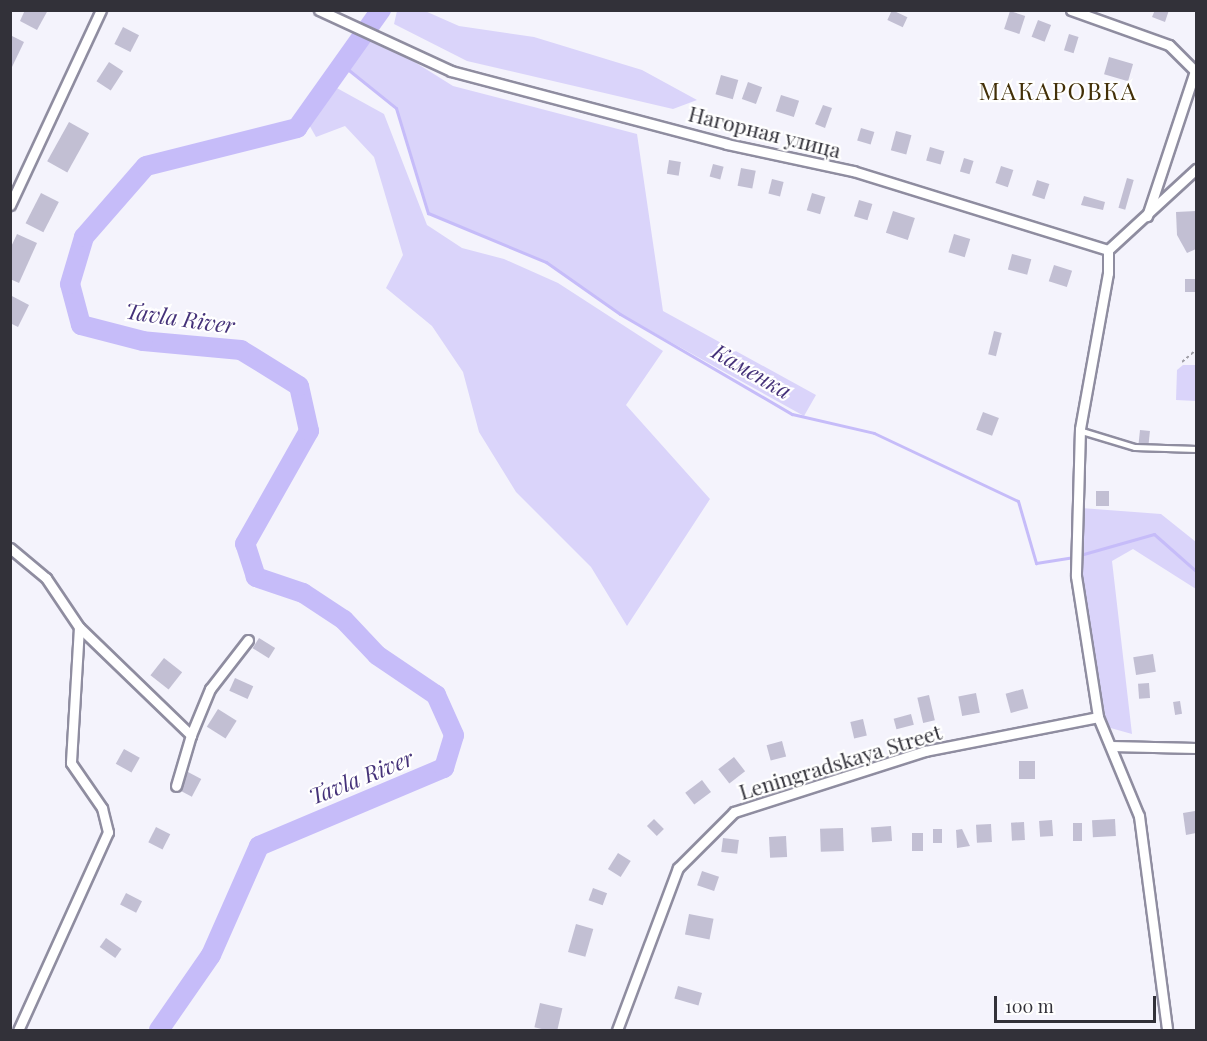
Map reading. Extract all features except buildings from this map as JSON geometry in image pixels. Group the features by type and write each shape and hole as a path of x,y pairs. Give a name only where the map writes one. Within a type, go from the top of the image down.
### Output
{"street":[{"path":"10,206 101,10"},
{"name":"Нагорная улица","path":"319,10 411,57 727,144 853,171 1108,250"},
{"path":"1071,10 1169,45 1196,70 1147,216"},
{"path":"1167,1030 1139,816 1112,746 1098,717 1077,576 1076,531 1080,429 1108,273 1108,250 1197,169"},
{"path":"10,548 46,578 79,627 191,735"},
{"path":"18,1030 108,832 102,808 71,763 79,627"},
{"path":"176,786 191,735 210,688 248,640"},
{"name":"Leningradskaya Street","path":"617,1030 678,868 734,812 925,751 1098,717"},
{"path":"1112,746 1197,748"}],"lane":[{"path":"1080,429 1135,447 1197,449"}],"path":[{"path":"1182,362 1197,350"}],"shaded area":[{"path":"397,11 425,11 459,26 534,37 642,70 697,100 673,109 467,61 394,24"},
{"path":"365,31 453,86 637,134 663,311 816,395 804,416 620,314 546,262 428,213 396,108 340,63"},
{"path":"335,87 384,114 427,225 462,248 504,259 558,283 663,351 626,405 710,499 627,626 591,567 516,492 479,432 463,372 432,326 386,288 403,255 374,157 345,126 316,137 308,123"},
{"path":"1183,365 1196,365 1196,401 1176,400 1177,370"},
{"path":"1081,508 1161,514 1196,542 1196,589 1133,549 1112,561 1132,734 1107,727 1083,588"}],"waterway":[{"name":"Tavla River","path":"159,1030 211,955 259,846 444,768 454,735 436,695 377,655 344,620 303,593 256,577 245,544 309,431 299,386 241,350 143,341 81,325 70,284 84,237 146,166 297,128 381,10"},
{"name":"Каменка","path":"340,63 396,108 428,213 546,262 620,314 792,414 874,433 1018,501 1036,563 1073,557"},
{"name":"Каменка","path":"1080,555 1154,534 1196,571"}],"district":[{"name":"МАКАРОВКА","path":"1058,91"}]}
